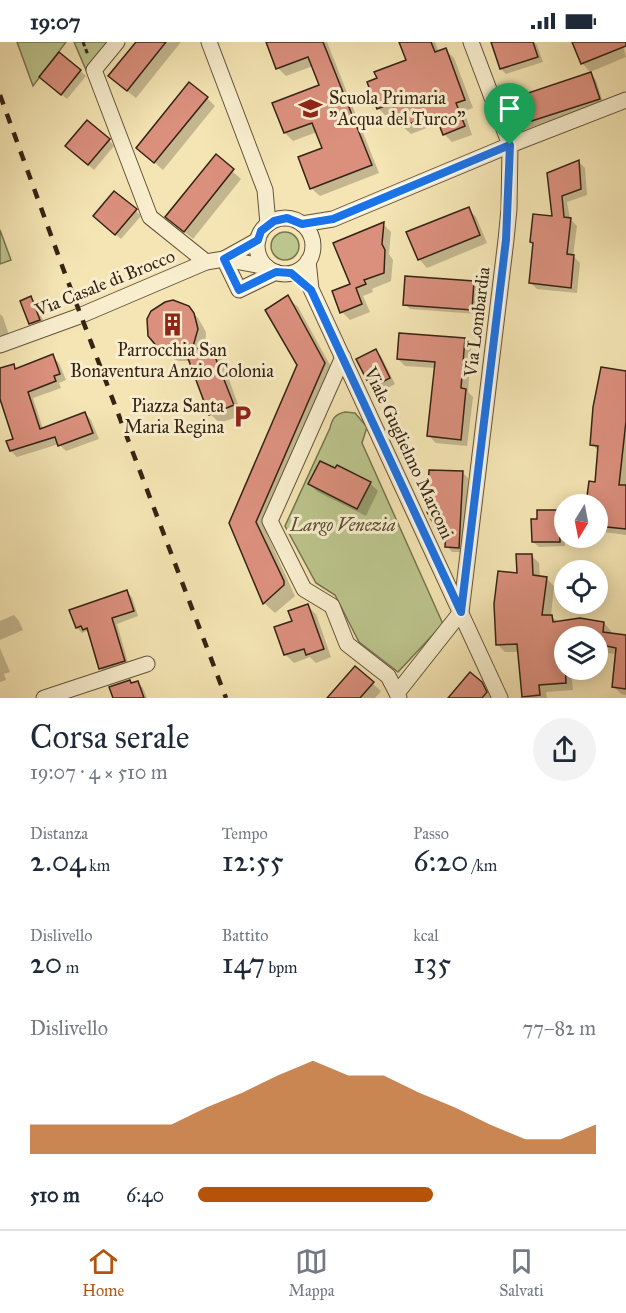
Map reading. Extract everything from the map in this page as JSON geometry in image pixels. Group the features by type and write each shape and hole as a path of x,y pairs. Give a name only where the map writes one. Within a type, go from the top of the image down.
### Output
{"street":[{"path":"117,42 94,70 150,217 206,262"},
{"path":"209,42 265,190 268,224"},
{"name":"Via Lombardia","path":"461,612 504,252 510,145 471,42"},
{"path":"278,271 259,255 258,240 261,231 268,224 287,218 302,224 333,219 510,145 626,100"},
{"path":"265,190 287,218"},
{"path":"224,259 239,290 278,271 303,267 308,261 313,245 333,219"},
{"path":"302,224 311,237 313,245"},
{"path":"224,259 258,240"},
{"path":"224,259 278,271"},
{"name":"Via Casale di Brocco","path":"0,345 77,317 206,262 224,259"},
{"name":"Viale Guglielmo Marconi","path":"308,261 311,290 500,698"},
{"name":"Viale Guglielmo Marconi","path":"278,271 311,290"},
{"path":"343,357 270,521 304,589 332,606 347,644 388,676 398,696 461,612"},
{"path":"44,698 147,664"}],"green space":[{"path":"17,42 66,42 33,86"},
{"path":"74,42 108,42 86,70"},
{"path":"0,230 11,260 0,264"},
{"path":"285,232 295,236 299,246 295,256 285,260 275,256 271,246 275,236"},
{"name":"Largo Venezia","path":"345,412 355,413 367,427 362,443 443,624 398,672 359,642 335,595 316,583 285,526 333,420"}],"building":[{"path":"136,42 166,42 127,91 108,76"},
{"path":"266,42 323,42 372,165 310,189 298,157 322,148 312,123 284,133 272,103 319,85 308,57 276,69"},
{"path":"399,42 431,42 435,52 446,48 465,100 456,103 465,126 443,135 435,114 401,127 392,103 377,109 367,82 377,78 374,72 406,60"},
{"path":"491,42 533,42 538,57 500,69"},
{"path":"572,42 626,42 626,46 581,64"},
{"path":"59,52 81,70 61,95 39,77"},
{"path":"591,72 600,99 516,126 507,100"},
{"path":"189,82 208,97 154,163 136,148"},
{"path":"87,120 110,139 88,165 65,146"},
{"path":"216,154 234,169 184,232 165,217"},
{"path":"579,160 581,189 562,196 564,217 571,218 567,254 574,255 571,288 529,283 533,214 552,216 547,173"},
{"path":"114,191 137,209 115,235 93,216"},
{"path":"469,207 480,235 418,260 406,232"},
{"path":"384,222 382,244 385,250 384,273 364,280 366,284 356,288 362,304 340,313 332,291 350,284 333,243"},
{"path":"405,276 474,281 472,310 403,305"},
{"path":"288,295 325,363 256,522 284,581 284,585 263,604 229,523 297,365 265,310"},
{"path":"31,296 40,320 29,324 20,301"},
{"path":"173,300 189,306 194,313 198,329 192,350 210,344 234,405 209,415 186,353 188,352 168,352 159,349 148,336 147,319 151,311"},
{"path":"399,333 465,338 461,388 466,389 461,440 427,436 435,362 397,359"},
{"path":"376,349 390,378 371,388 356,359"},
{"path":"53,354 60,374 54,376 56,381 28,392 40,429 85,412 93,433 58,446 55,437 10,451 6,441 13,439 0,399 0,368 14,364 15,369"},
{"path":"601,367 626,371 626,421 619,485 626,485 626,529 608,527 608,494 587,494 589,481 595,482 598,446 590,445 593,407"},
{"path":"320,461 335,468 337,465 371,482 357,509 308,484"},
{"path":"429,470 463,471 459,548 445,547 446,532 438,532 427,512"},
{"path":"537,510 554,510 554,542 532,542 531,519 537,519"},
{"path":"516,554 532,554 533,575 547,577 542,615 552,615 553,622 580,618 604,622 604,626 554,626 554,680 566,680 566,683 539,685 540,695 522,697 517,644 496,645 494,604 498,571 517,573"},
{"path":"127,590 134,611 112,618 125,661 99,669 87,628 83,630 81,626 76,628 69,610"},
{"path":"308,604 324,649 306,655 304,649 284,655 274,627 292,621 288,611"},
{"path":"608,633 626,635 626,689 612,687 616,648 608,646"},
{"path":"355,666 374,682 360,698 327,698"},
{"path":"470,672 482,682 487,692 482,698 448,698"},
{"path":"130,680 131,683 138,681 144,698 113,698 109,687"}],"railway":[{"path":"0,95 64,271 226,698"}],"place":[{"name":"Scuola Primaria \"Acqua del Turco\"","path":"311,108"},
{"name":"Parrocchia San Bonaventura Anzio Colonia","path":"172,324"},
{"name":"Piazza Santa Maria Regina","path":"242,416"}],"route":[{"path":"510,145 506,240 461,612 311,290 291,273 276,272 239,290 224,259 258,240 261,231 274,221 287,218 302,224 333,219 510,145"}]}
